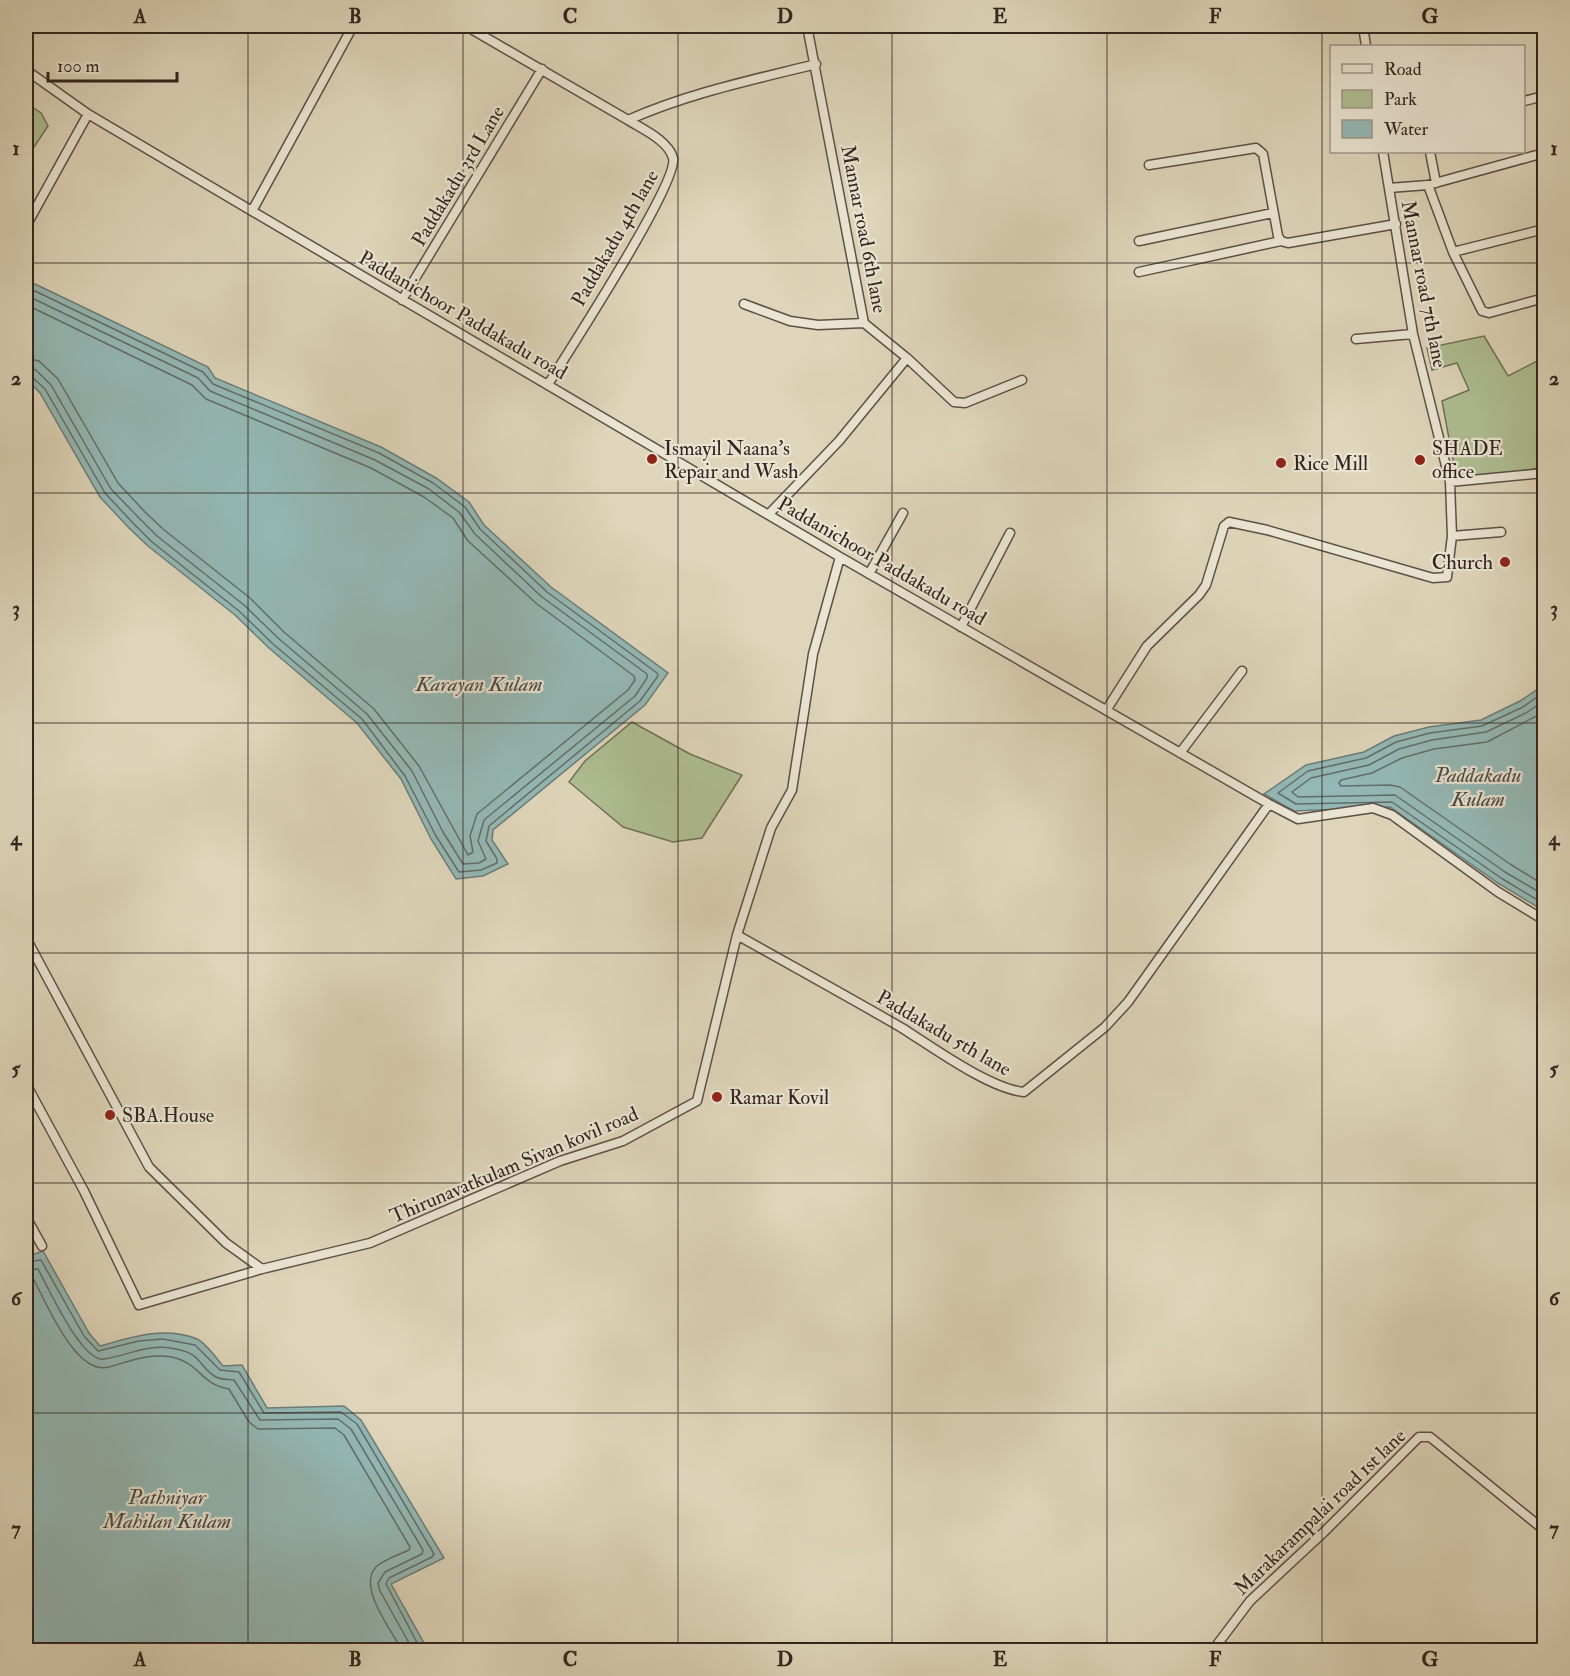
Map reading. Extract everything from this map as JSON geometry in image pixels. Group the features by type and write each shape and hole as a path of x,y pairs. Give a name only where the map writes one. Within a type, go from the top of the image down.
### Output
{"street":[{"path":"252,211 353,26"},
{"name":"Paddakadu 4th lane","path":"466,26 660,139 673,157 672,171 656,206 549,383"},
{"name":"Mannar road 6th lane","path":"807,26 864,323 907,358 954,402 965,402 1022,380"},
{"path":"1363,26 1366,45"},
{"path":"1544,26 1545,31"},
{"path":"628,120 665,104 715,88 816,64"},
{"name":"Paddakadu 3rd Lane","path":"402,300 542,69"},
{"name":"Paddanichoor Paddakadu road","path":"26,70 88,114 402,300 549,383 869,574 1269,804 1298,819 1373,808 1392,815 1497,892 1545,920"},
{"path":"1525,101 1545,96"},
{"path":"26,226 88,114"},
{"path":"1149,165 1256,148 1263,154 1273,213 1281,242"},
{"name":"Mannar road 7th lane","path":"1107,709 1147,646 1199,595 1210,575 1224,526 1229,522 1267,530 1432,578 1447,577 1452,536 1450,482 1413,334 1383,153"},
{"path":"1430,153 1432,184 1453,252 1482,311 1489,313 1545,298"},
{"path":"1389,188 1432,184 1545,153"},
{"path":"1139,241 1273,213"},
{"path":"1139,272 1281,242 1288,243 1396,224"},
{"path":"1453,252 1545,230"},
{"path":"744,304 790,321 818,325 864,323"},
{"path":"1356,339 1413,334"},
{"path":"769,514 839,441 907,358"},
{"path":"1450,482 1545,473"},
{"path":"869,574 903,513"},
{"path":"1452,536 1501,532"},
{"path":"961,627 1010,533"},
{"name":"Thirunavatkulam Sivan kovil road","path":"26,1084 84,1191 139,1305 262,1269 369,1243 560,1161 623,1142 697,1101 736,935 771,828 792,790 813,654 840,557"},
{"path":"1180,753 1242,671"},
{"name":"Paddakadu 5th lane","path":"736,935 840,992 982,1076 1013,1091 1024,1092 1105,1027 1128,1002 1269,804"},
{"path":"26,938 29,952 149,1167 226,1243 262,1269"},
{"path":"26,1217 42,1246"},
{"name":"Marakarampalai road 1st lane","path":"1213,1650 1250,1601 1324,1532 1419,1437 1430,1437 1545,1530"}],"green space":[{"path":"26,103 41,113 48,126 26,159"},
{"path":"1484,336 1508,376 1543,358 1544,464 1534,469 1481,476 1456,476 1442,401 1469,390 1457,363 1432,370 1427,348"},
{"path":"632,722 690,754 742,775 702,838 673,842 623,827 569,782 585,761"}],"water":[{"name":"Karayan Kulam","path":"35,284 208,367 215,378 381,447 436,478 469,502 484,525 551,587 668,673 645,705 493,830 492,840 508,864 483,876 456,879 431,839 401,779 357,723 269,648 235,615 148,546 100,497 40,393 26,378 26,287"},
{"name":"Paddakadu Kulam","path":"1544,685 1544,911 1498,883 1390,807 1294,811 1264,794 1306,765 1364,752 1394,736 1429,727 1481,720 1520,701"},
{"name":"Pathniyar Mahilan Kulam","path":"43,1251 89,1333 100,1346 148,1334 185,1335 200,1341 223,1366 242,1365 267,1408 344,1406 361,1420 444,1558 391,1584 428,1650 26,1650 26,1257"}],"place":[{"name":"Ismayil Naana's Repair and Wash","path":"652,459"},
{"name":"SHADE office","path":"1420,460"},
{"name":"Rice Mill","path":"1281,463"},
{"name":"Church","path":"1505,562"},
{"name":"Ramar Kovil","path":"717,1097"},
{"name":"SBA.House","path":"110,1115"}]}
